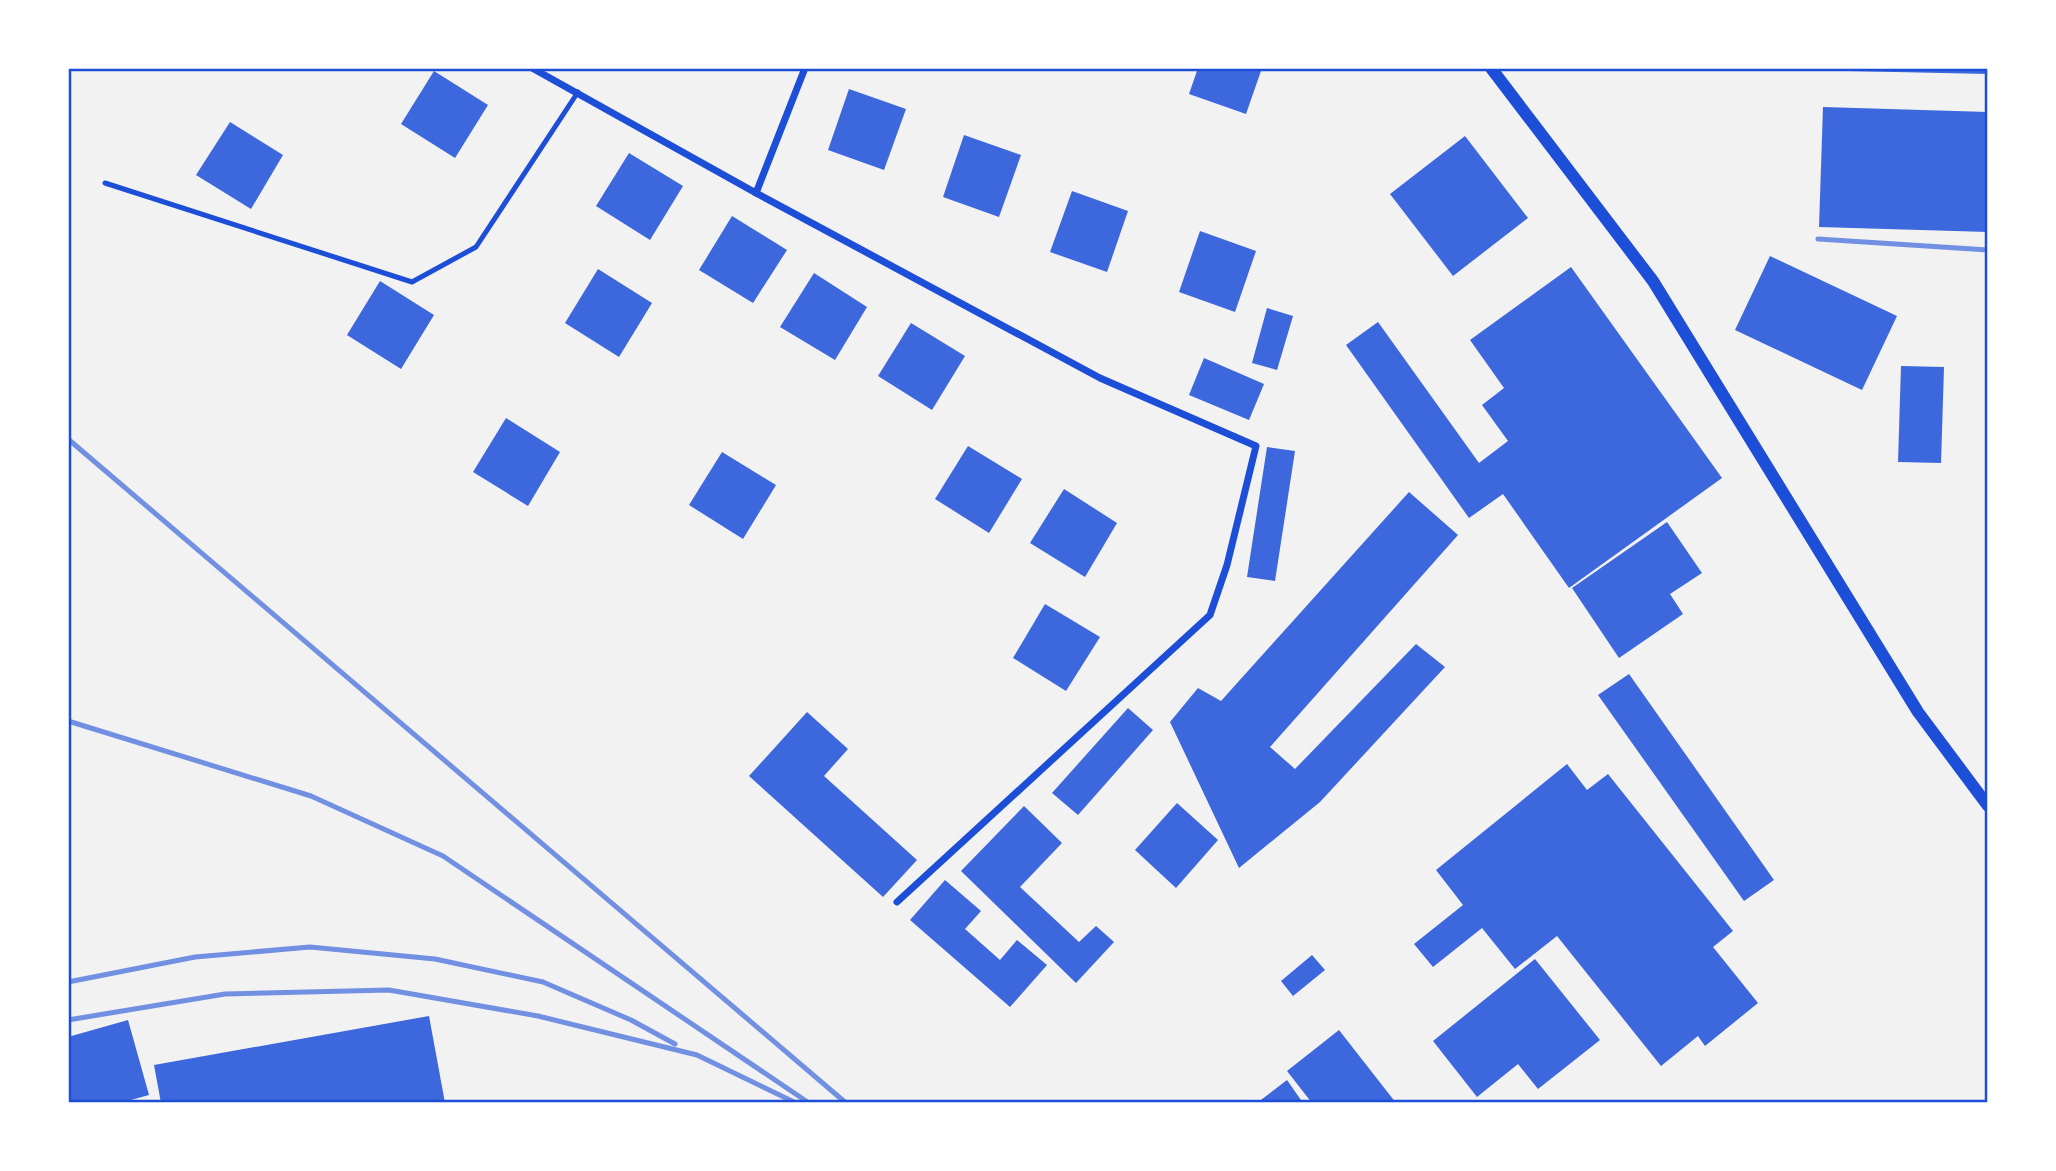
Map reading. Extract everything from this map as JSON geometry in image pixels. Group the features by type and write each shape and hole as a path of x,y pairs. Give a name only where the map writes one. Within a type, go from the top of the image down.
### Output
{"street":[{"path":"532,68 756,193 1100,378 1256,446 1227,565 1209,615 897,902"},
{"path":"756,193 805,68"},
{"path":"1491,68 1653,281 1918,712 1988,806"}],"lane":[{"path":"105,183 412,282 475,247 578,92"}],"building":[{"path":"1198,68 1262,68 1246,114 1189,94"},
{"path":"1849,68 1988,68 1988,74 1849,71"},
{"path":"434,71 488,105 455,158 401,124"},
{"path":"849,89 906,109 884,170 828,150"},
{"path":"1823,107 1988,112 1988,232 1819,227"},
{"path":"230,122 283,155 251,209 196,175"},
{"path":"964,135 1021,155 999,217 943,197"},
{"path":"1465,136 1528,218 1453,276 1390,194"},
{"path":"629,153 683,186 650,240 596,206"},
{"path":"1072,191 1128,211 1107,272 1050,252"},
{"path":"732,216 787,250 753,303 699,270"},
{"path":"1200,231 1256,251 1235,312 1179,292"},
{"path":"1770,256 1897,316 1862,390 1735,330"},
{"path":"1571,267 1722,478 1569,588 1503,494 1469,518 1346,345 1378,322 1479,463 1508,441 1482,405 1504,388 1470,340"},
{"path":"598,269 652,303 619,357 565,323"},
{"path":"814,273 867,307 835,360 780,327"},
{"path":"380,281 434,315 401,369 347,335"},
{"path":"1267,308 1293,316 1277,370 1252,363"},
{"path":"911,323 965,356 932,410 878,376"},
{"path":"1204,358 1264,384 1249,420 1189,395"},
{"path":"1901,366 1944,367 1941,463 1898,462"},
{"path":"506,418 560,452 528,506 473,472"},
{"path":"968,446 1022,479 989,533 935,499"},
{"path":"1267,447 1295,451 1275,581 1247,577"},
{"path":"722,452 776,485 743,539 689,505"},
{"path":"1064,489 1117,523 1085,577 1030,543"},
{"path":"1409,492 1458,535 1270,747 1295,769 1416,644 1445,667 1320,802 1239,868 1170,722 1198,688 1221,701"},
{"path":"1667,522 1702,573 1670,594 1683,614 1619,658 1572,588"},
{"path":"1045,604 1100,637 1066,691 1013,658"},
{"path":"1629,674 1774,880 1744,901 1598,695"},
{"path":"1128,708 1153,730 1078,815 1052,793"},
{"path":"807,712 848,749 824,776 917,860 883,897 749,776"},
{"path":"1567,764 1587,790 1608,774 1733,931 1713,947 1758,1003 1705,1046 1698,1036 1661,1066 1557,936 1515,969 1482,928 1433,967 1414,944 1463,905 1436,870"},
{"path":"1177,803 1218,840 1176,888 1135,850"},
{"path":"1024,806 1062,843 1020,887 1079,942 1096,926 1114,942 1076,983 961,871"},
{"path":"945,880 981,911 965,929 1000,960 1017,940 1047,965 1010,1007 910,920"},
{"path":"1312,955 1325,970 1293,996 1281,981"},
{"path":"1535,959 1600,1040 1538,1089 1518,1064 1477,1097 1433,1041"},
{"path":"429,1016 445,1103 161,1103 154,1065"},
{"path":"128,1020 149,1095 120,1103 68,1103 68,1037"},
{"path":"1339,1030 1396,1103 1312,1103 1287,1071"},
{"path":"1287,1080 1303,1103 1257,1103"}],"railway":[{"path":"1818,239 1988,250"},
{"path":"68,439 846,1103"},
{"path":"68,721 311,796 443,856 809,1103"},
{"path":"68,982 195,957 310,947 435,959 543,982 631,1020 675,1044"},
{"path":"68,1020 225,994 389,990 538,1016 697,1055 794,1102"}]}
